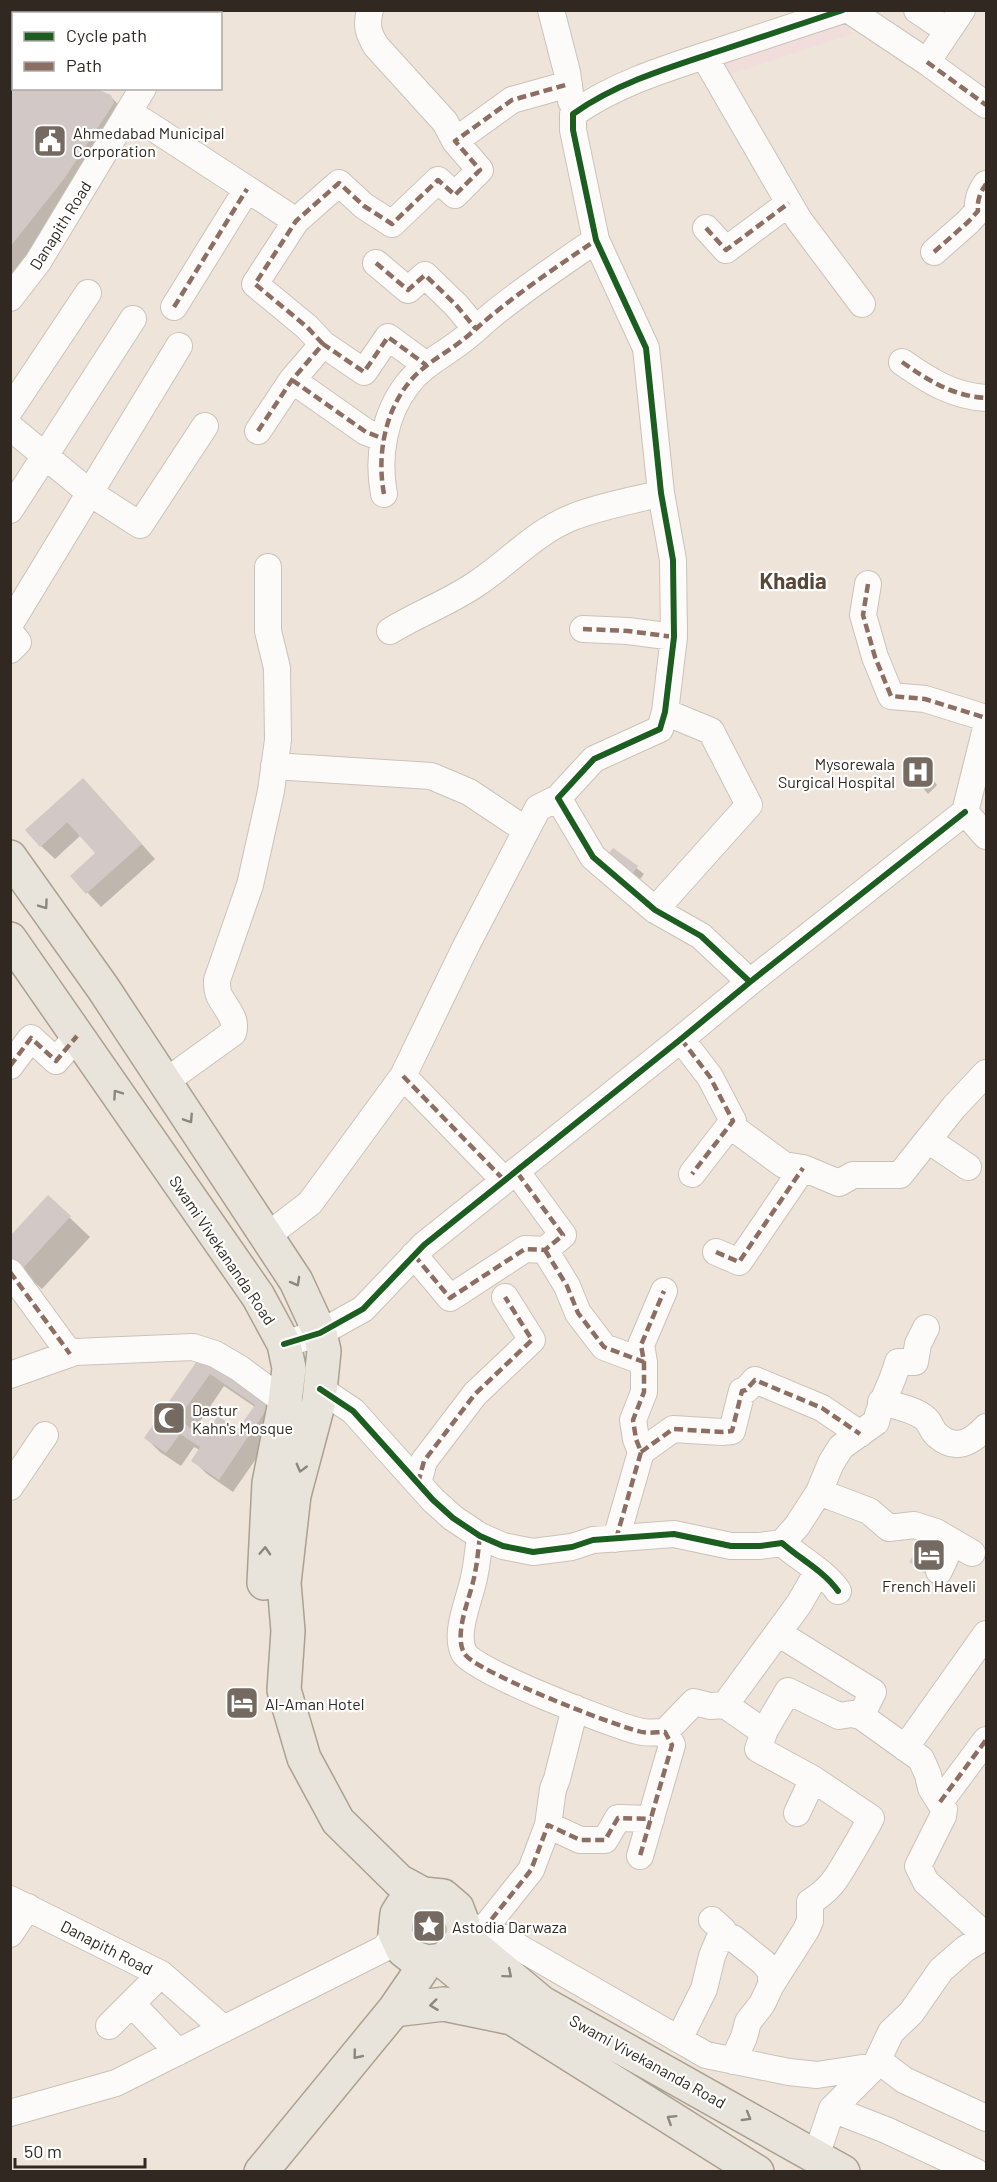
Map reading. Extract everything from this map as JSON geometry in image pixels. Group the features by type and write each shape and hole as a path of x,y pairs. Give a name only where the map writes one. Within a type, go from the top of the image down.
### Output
{"main road":[{"path":"10,857 103,988 267,1236 296,1281 320,1333 324,1351 319,1401 294,1495 284,1583 288,1631 284,1690 304,1758 338,1821 399,1881 423,1894 443,1896 457,1908 456,1943 394,2010 261,2172"},
{"name":"Swami Vivekananda Road","path":"10,939 258,1296 284,1344 289,1368 285,1402 269,1483 264,1581 267,1631 263,1692 284,1765 322,1833 384,1895 395,1929"},
{"path":"423,1894 411,1899 402,1906 397,1914 395,1929 403,1950 412,1958 456,1943"},
{"name":"Swami Vivekananda Road","path":"456,1943 512,2018 757,2172"},
{"name":"Swami Vivekananda Road","path":"456,1943 542,2002 830,2164"},
{"path":"394,2010 444,2004 512,2018"}],"street":[{"path":"370,10 367,21 369,34 376,46 445,122 454,141 480,170 455,195 438,180 392,224 364,206 339,183 296,221 255,284 307,327 323,344 364,372 388,337 426,365"},
{"path":"267,1236 310,1203 403,1076 466,946 538,808 558,798 594,759 660,729 665,712 674,637 673,560 662,493 646,348 596,240 573,130 569,84 551,10"},
{"path":"573,114 587,103 639,79 843,10"},
{"path":"849,10 987,105"},
{"path":"917,10 955,21 927,62"},
{"path":"704,56 799,220 862,304"},
{"path":"454,141 512,100 569,84"},
{"name":"Danapith Road","path":"10,298 38,262 142,90"},
{"path":"129,112 296,221"},
{"path":"934,252 969,222 978,211 977,201 987,184"},
{"path":"174,307 247,189"},
{"path":"706,228 726,250 789,203"},
{"path":"384,494 380,476 385,429 407,385 426,365 596,240"},
{"path":"376,263 408,290 425,275 456,305 476,329"},
{"path":"10,411 88,293"},
{"path":"10,510 133,319"},
{"path":"258,431 292,380 323,344"},
{"path":"10,624 179,346"},
{"path":"902,362 933,384 974,397 987,398"},
{"path":"292,380 366,432 384,439"},
{"path":"10,427 90,493 140,525 205,426"},
{"path":"390,631 479,582 516,552 571,517 662,493"},
{"path":"165,1082 233,1033 235,1026 233,1018 217,993 217,980 250,885 271,791 278,740 277,668 268,631 268,567"},
{"path":"868,584 863,615 875,657 891,696 925,699 987,718"},
{"path":"583,629 628,631 674,637"},
{"path":"10,632 18,642 10,650"},
{"path":"655,910 749,806 711,731 665,712"},
{"path":"284,1344 320,1333 363,1309 424,1245 964,812 987,728"},
{"path":"274,766 431,776 469,792 526,830"},
{"path":"558,798 593,857 655,910 701,936 750,982"},
{"path":"964,812 987,836"},
{"path":"10,1066 31,1038 56,1061 77,1036"},
{"path":"681,1039 710,1077 733,1121 692,1174"},
{"path":"739,1132 784,1166 803,1168 839,1183 853,1175 900,1175 954,1107 987,1073"},
{"path":"403,1076 510,1175 563,1235 546,1250 525,1249 450,1298 414,1256"},
{"path":"928,1140 968,1167"},
{"path":"716,1252 739,1262 803,1168"},
{"path":"546,1250 567,1286 578,1313 604,1347 644,1362"},
{"path":"10,1272 70,1354"},
{"path":"616,1539 640,1452 633,1419 644,1392 644,1362 641,1345 664,1291"},
{"path":"418,1483 424,1461 475,1394 532,1340 505,1297"},
{"path":"320,1389 353,1411 453,1518 480,1536 503,1546 533,1552 572,1547 593,1540 674,1534 731,1546 760,1546 782,1543 798,1526 819,1492 841,1447 876,1422 881,1402 895,1375 898,1362 915,1362 918,1344 926,1328"},
{"path":"10,1375 70,1354 193,1347 215,1354 239,1368 285,1402"},
{"path":"640,1452 673,1429 732,1431 742,1391 746,1390 755,1380 822,1408 860,1434"},
{"path":"881,1402 902,1408 928,1420 938,1436 952,1444 972,1441 987,1427"},
{"path":"10,1487 45,1435"},
{"path":"819,1492 869,1510 889,1528 914,1525 936,1532 962,1548 939,1571"},
{"path":"480,1536 473,1582 463,1610 462,1635 464,1653 475,1664 525,1688 640,1732 665,1732 694,1702 710,1706 725,1705 765,1732"},
{"path":"782,1543 829,1579 838,1591"},
{"path":"725,1705 799,1604 818,1571"},
{"path":"778,1633 873,1692 861,1716"},
{"path":"904,1748 987,1634"},
{"path":"733,2061 748,2022 762,2004 771,1985 806,1930 810,1921 810,1902 825,1893 844,1869 876,1814 758,1749 788,1691 839,1716 852,1714 861,1716 921,1759 931,1788 944,1809 943,1816 918,1866 926,1882 986,1936 965,1949 941,1970 911,2013 891,2032 877,2063 832,2109 830,2164"},
{"path":"456,1943 531,1870 548,1825 553,1789 575,1708"},
{"path":"640,1856 672,1745 665,1732"},
{"path":"940,1802 987,1740"},
{"path":"797,1813 813,1779"},
{"path":"548,1825 580,1840 605,1840 618,1818 651,1819"},
{"path":"10,1934 19,1903"},
{"name":"Danapith Road","path":"19,1903 161,1974 224,2029"},
{"path":"10,2113 116,2083 385,1948 395,1929"},
{"path":"679,2038 704,1989 716,1929 733,1938 765,1963 771,1972 771,1985"},
{"path":"456,1943 494,1934 706,2055 789,2073 817,2075 877,2063 904,2080 987,2118"},
{"path":"110,2026 161,1974"},
{"path":"132,2004 178,2052"},
{"path":"832,2109 886,2130 976,2172"}],"shaded area":[{"path":"846,21 852,34 720,78 718,65"}],"building":[{"name":"Ahmedabad Municipal Corporation","path":"10,10 41,10 40,12 12,12 12,90 99,90 111,95 114,103 64,179 10,247"},
{"path":"915,758 932,778 920,788 904,768"},
{"path":"83,778 142,844 86,894 70,876 95,853 67,822 40,847 25,830"},
{"path":"613,848 638,866 627,882 601,863"},
{"path":"48,1195 71,1216 21,1270 10,1260 10,1236"},
{"name":"Dastur Kahn's Mosque","path":"201,1355 271,1403 219,1480 191,1461 200,1447 180,1434 166,1453 144,1438","holes":["210,1374 255,1405 238,1429 218,1416 203,1437 178,1419"]},
{"name":"French Haveli","path":"913,1538 949,1549 930,1577 909,1562 921,1543"}],"marked path":[{"path":"927,62 986,105"},
{"path":"323,344 307,327 255,284 296,221 339,183 364,206 392,224 438,180 455,195 480,170 455,141 512,100 569,84"},
{"path":"934,252 978,211 979,197 986,184"},
{"path":"174,307 247,189"},
{"path":"706,228 726,250 789,203"},
{"path":"384,494 381,466 384,437 393,409 407,385 426,366 464,339 517,295 596,240"},
{"path":"376,263 408,290 425,275 456,305 476,329"},
{"path":"258,431 292,380 323,344 364,372 388,337 426,365"},
{"path":"902,362 952,391 986,398"},
{"path":"292,380 366,432 384,439"},
{"path":"868,584 863,615 875,657 891,696 925,699 986,718"},
{"path":"583,629 628,631 674,637"},
{"path":"10,1066 31,1038 56,1061 77,1036"},
{"path":"681,1039 710,1077 733,1121 692,1174"},
{"path":"403,1076 504,1180"},
{"path":"716,1252 739,1262 803,1168"},
{"path":"414,1255 450,1298 525,1249 545,1250 563,1235 516,1171"},
{"path":"545,1250 567,1286 578,1313 604,1347 644,1362"},
{"path":"10,1272 70,1354"},
{"path":"616,1539 641,1452 633,1420 644,1392 644,1362 641,1345 664,1291"},
{"path":"418,1483 424,1461 475,1394 532,1340 505,1297"},
{"path":"641,1452 673,1429 732,1431 742,1391 746,1390 755,1380 822,1408 860,1434"},
{"path":"480,1536 474,1576 461,1627 461,1645 464,1653 491,1672 574,1708 641,1732 665,1732 672,1745 640,1856"},
{"path":"940,1802 986,1740"},
{"path":"483,1930 531,1870 548,1825 580,1840 605,1840 618,1818 651,1819"}],"cycle path":[{"path":"750,982 701,936 655,910 593,857 558,798 594,759 660,729 665,712 674,637 673,560 661,493 646,348 596,240 573,130 573,114 606,94 642,78 843,10"},
{"path":"284,1344 320,1333 363,1309 424,1245 965,812"},
{"path":"320,1389 353,1411 433,1500 453,1518 480,1536 503,1546 533,1552 572,1547 593,1540 674,1534 731,1546 782,1543 819,1571 838,1591"}],"place":[{"name":"Ahmedabad Municipal Corporation","path":"50,141"},
{"name":"Mysorewala Surgical Hospital","path":"918,772"},
{"name":"Dastur Kahn's Mosque","path":"169,1418"},
{"name":"French Haveli","path":"929,1555"},
{"name":"Al-Aman Hotel","path":"242,1703"},
{"name":"Astodia Darwaza","path":"429,1926"}],"district":[{"name":"Khadia","path":"793,580"}]}
